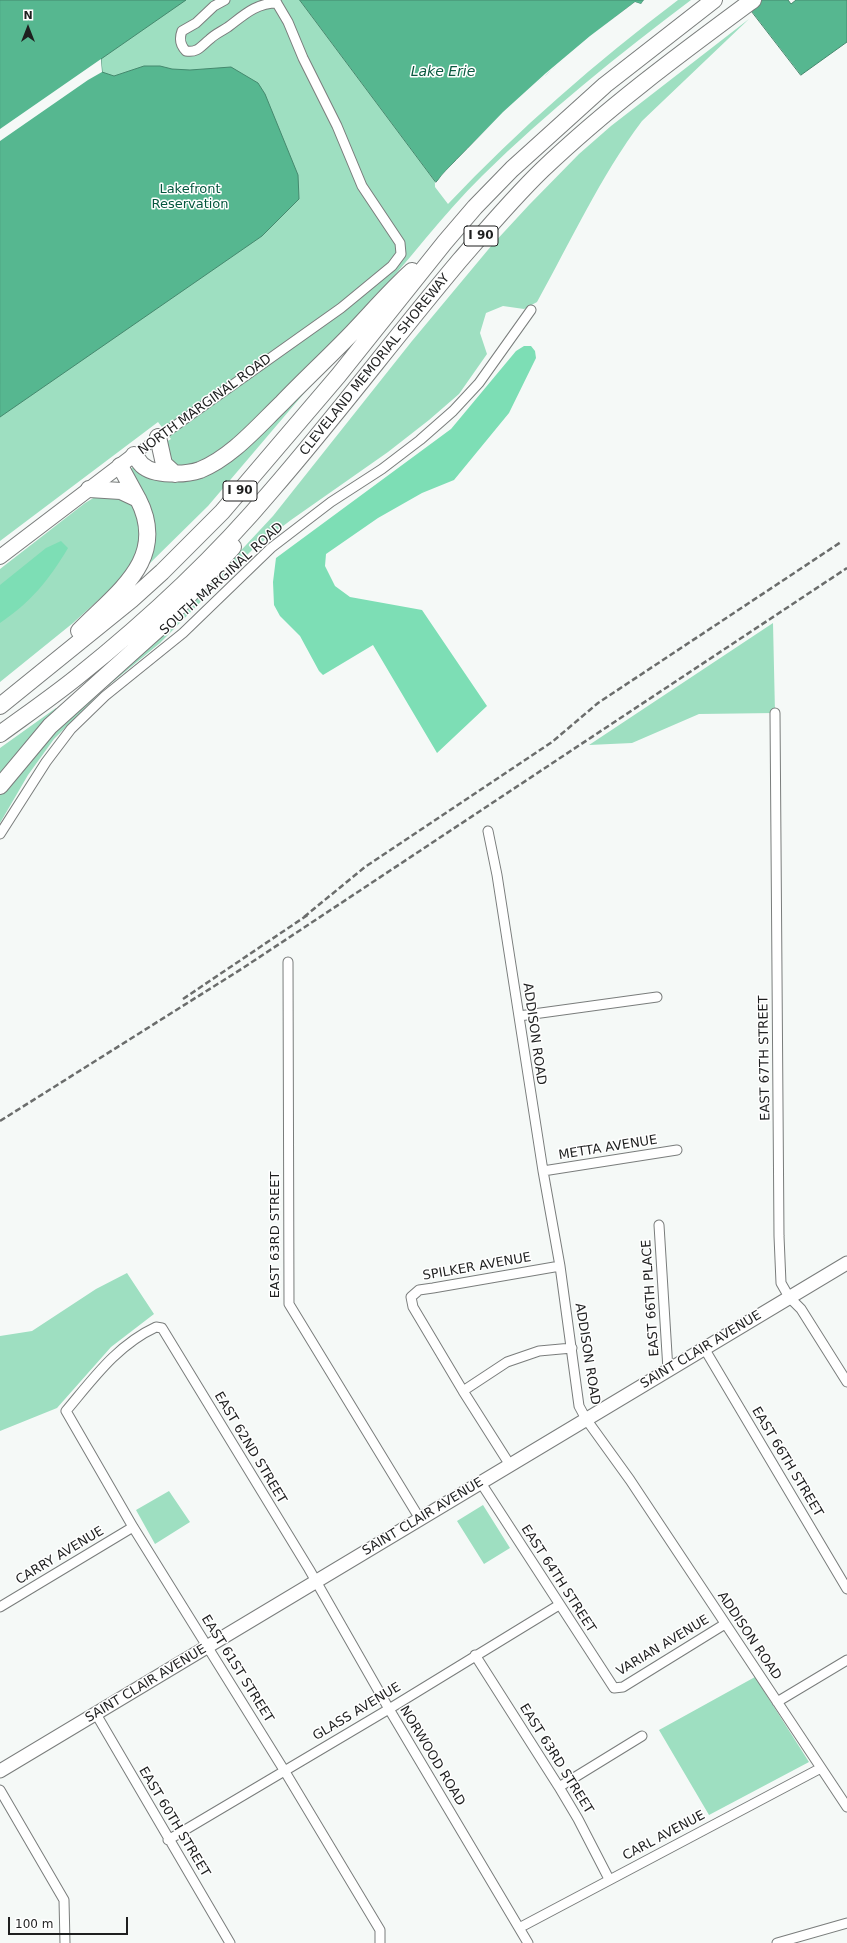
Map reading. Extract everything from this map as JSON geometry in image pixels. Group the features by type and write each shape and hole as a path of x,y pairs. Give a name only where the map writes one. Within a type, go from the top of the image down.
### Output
{"highway":[{"name":"CLEVELAND MEMORIAL SHOREWAY","path":"0,706 131,600 162,572 222,512 338,376 445,242 475,207 512,169 605,84 714,0"},
{"name":"CLEVELAND MEMORIAL SHOREWAY","path":"0,734 77,677 144,621 202,565 272,491 442,282 497,217 542,170 597,120 641,84 753,0"},
{"path":"134,455 142,466 175,474 186,473 206,467 218,460 239,444 353,332 390,290 445,242"},
{"path":"158,437 164,464 175,474"},
{"path":"27,684 126,583 138,567 147,546 148,535 146,517 120,466"},
{"path":"89,489 121,491 138,499"},
{"path":"0,786 50,726 158,629 208,576 233,548 272,491"}],"main road":[{"name":"NORTH MARGINAL ROAD","path":"0,557 134,455"},
{"name":"SAINT CLAIR AVENUE","path":"0,1771 847,1263"}],"street":[{"path":"225,0 214,6 196,23 182,31 180,40 186,51 192,52 198,50 252,8 276,1"},
{"name":"NORTH MARGINAL ROAD","path":"134,455 317,326 364,290 396,262 401,254 401,247 397,238 362,186 337,126 303,58 288,22 276,1"},
{"name":"SOUTH MARGINAL ROAD","path":"0,834 46,762 71,729 105,696 182,633 271,548 331,502 382,469 420,440 453,411 479,383 530,310"},
{"name":"EAST 67TH STREET","path":"775,713 779,1236 781,1282 789,1297 801,1309 847,1382"},
{"name":"ADDISON ROAD","path":"488,831 519,1016 542,1171 560,1266 580,1406 586,1419 630,1480 847,1807"},
{"name":"EAST 63RD STREET","path":"288,962 289,1304 420,1519"},
{"path":"519,1016 657,997"},
{"name":"METTA AVENUE","path":"542,1171 677,1150"},
{"name":"EAST 66TH PLACE","path":"659,1225 668,1370"},
{"name":"SPILKER AVENUE","path":"462,1391 413,1307 411,1297 419,1290 560,1266"},
{"name":"EAST 61ST STREET","path":"162,1328 158,1326 152,1329 119,1350 66,1411 133,1527 284,1770 380,1930 380,1943"},
{"name":"EAST 62ND STREET","path":"162,1328 309,1569 315,1582"},
{"path":"510,1465 462,1391 507,1362 539,1351 572,1348"},
{"name":"EAST 66TH STREET","path":"704,1348 847,1589"},
{"name":"EAST 64TH STREET","path":"480,1483 614,1688"},
{"name":"CARRY AVENUE","path":"0,1607 133,1527"},
{"name":"NORWOOD ROAD","path":"315,1582 528,1943"},
{"name":"GLASS AVENUE","path":"168,1840 389,1709 474,1655 559,1604"},
{"name":"VARIAN AVENUE","path":"614,1688 623,1687 725,1624"},
{"name":"EAST 63RD STREET","path":"474,1655 559,1787 578,1819 609,1879"},
{"path":"777,1702 847,1660"},
{"name":"EAST 60TH STREET","path":"96,1714 168,1840 230,1943"},
{"path":"559,1787 642,1736"},
{"name":"CARL AVENUE","path":"519,1928 821,1768"},
{"path":"0,1790 64,1900 65,1943"},
{"path":"777,1943 847,1923"}],"green space":[{"name":"Lakefront Reservation","path":"147,0 320,0 434,151 435,187 448,204 502,149 617,47 678,0 691,0 557,107 507,152 453,206 352,323 255,420 228,443 198,462 181,469 170,464 166,442 171,439 158,422 0,541 0,102"},
{"path":"749,19 642,121 599,187 537,302 524,309 503,306 486,313 480,333 487,354 459,394 388,452 291,520 254,548 160,643 103,690 54,739 28,775 0,823 0,793 41,745 171,624 273,516 412,341 492,245 529,205 579,154 611,126"},
{"path":"317,378 208,506 143,570 152,545 128,471 133,467 204,473"},
{"path":"100,494 127,497 139,512 140,550 127,574 73,623 0,682 0,569 85,503"},
{"path":"773,623 775,713 699,714 632,743 589,745"},
{"path":"56,708 60,711 0,780 0,748"},
{"path":"127,1273 154,1314 111,1347 57,1408 0,1431 0,1336 32,1331 96,1289"},
{"path":"169,1491 190,1522 155,1544 136,1510"},
{"path":"483,1505 510,1548 484,1564 457,1521"},
{"path":"755,1677 809,1762 709,1815 659,1730"}],"shaded area":[{"path":"524,346 531,346 535,351 536,358 509,413 454,480 422,493 378,518 326,554 325,566 335,586 350,597 422,610 487,706 437,753 373,645 323,675 319,671 300,636 280,616 274,605 273,582 276,558 451,429 516,351"},
{"path":"61,541 68,548 54,570 38,590 21,607 0,623 0,585 46,548"}],"water":[{"path":"0,0 186,0 101,59 102,72 114,76 144,66 160,66 172,69 190,70 231,67 258,83 265,94 298,175 299,199 262,236 0,417"},
{"name":"Lake Erie","path":"300,0 644,0 641,4 635,2 574,50 535,84 457,159 436,182"},
{"path":"743,0 788,0 791,4 796,0 847,0 847,42 801,75"}],"pier":[{"path":"644,0 646,1 642,6 636,4 592,37 547,74 504,114 436,184 442,175 503,112 546,73 590,36 635,2 641,4"},
{"path":"101,59 102,72 88,80 0,141 0,129"}],"railway":[{"path":"304,917 365,867 552,742 598,703 841,542"},
{"path":"0,1121 243,968 847,568"},
{"path":"183,999 309,914"}]}
